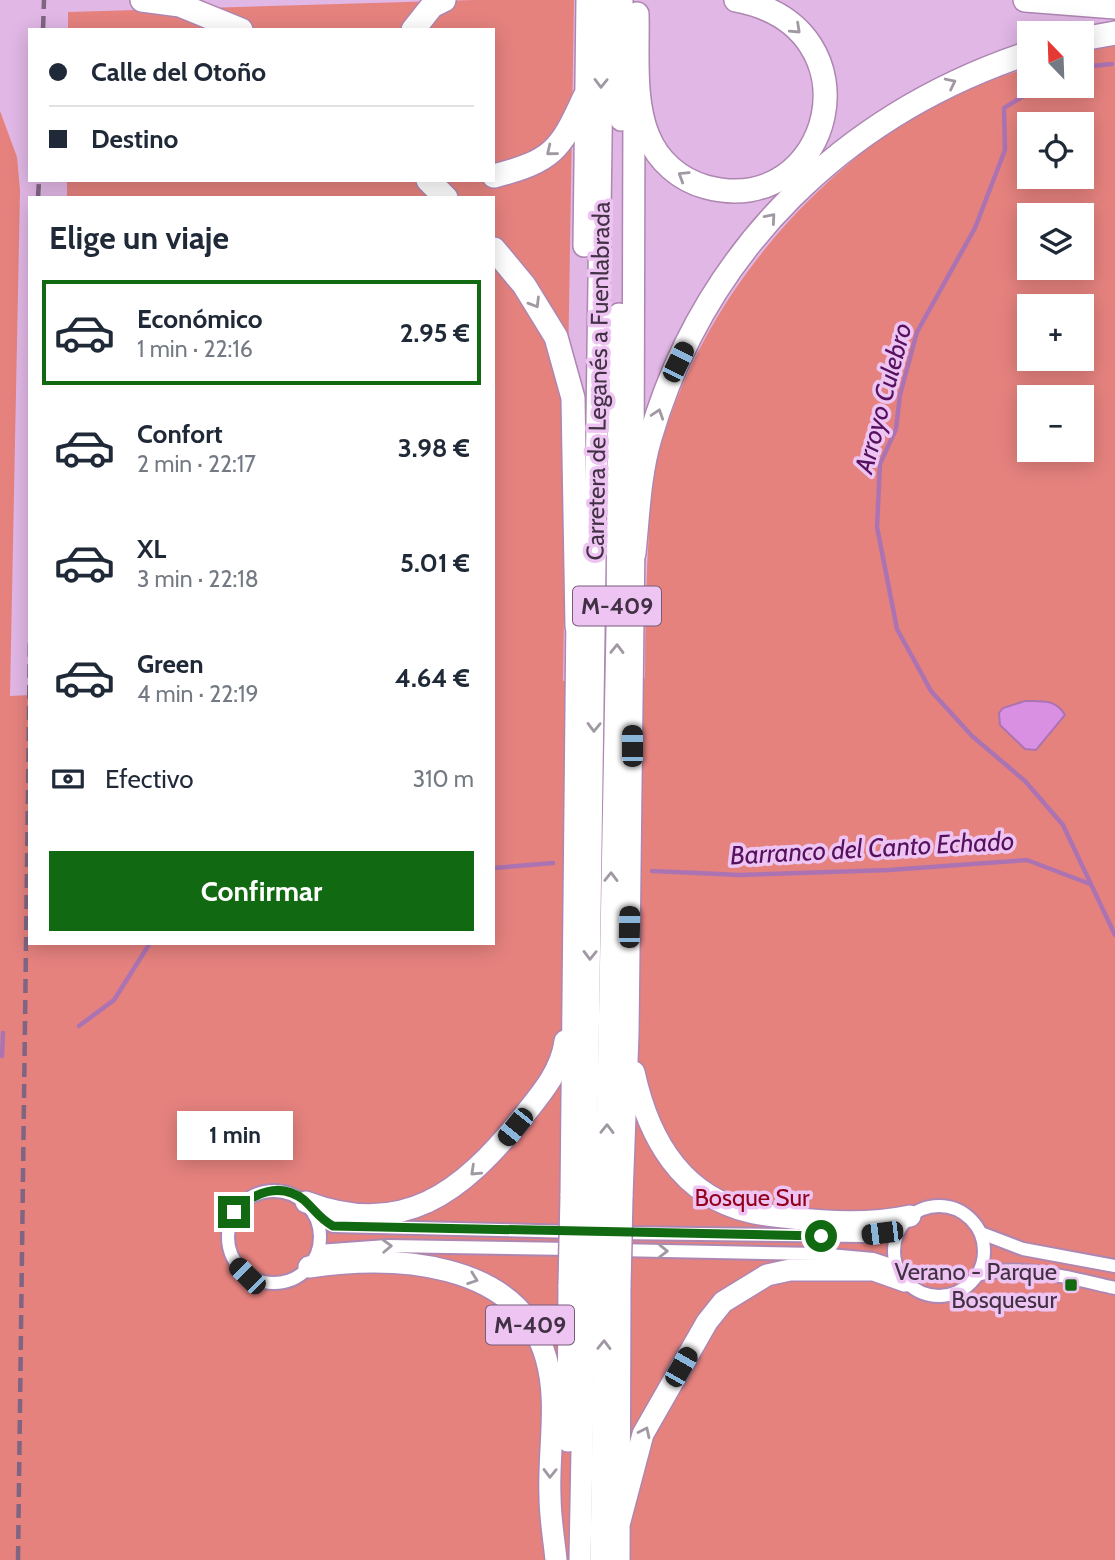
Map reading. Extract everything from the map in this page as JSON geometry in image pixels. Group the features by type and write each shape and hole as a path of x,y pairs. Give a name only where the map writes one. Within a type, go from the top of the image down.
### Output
{"highway":[{"path":"142,0 180,5 236,28"},
{"path":"415,28 432,6 444,0"},
{"path":"612,7 652,144 668,166 691,182 713,189 741,191 766,185 801,162 818,134 826,95 822,70 803,35 772,10 736,0"},
{"path":"1025,0 1115,7"},
{"name":"M-409","path":"311,1209 387,1214 414,1209 444,1195 472,1175 498,1148 549,1085 565,1044 585,396 584,98 612,7"},
{"name":"M-409","path":"596,1197 628,1034 634,553 632,193 612,7"},
{"name":"Carretera de Leganés a Fuenlabrada","path":"580,1560 595,1285 617,629 612,7"},
{"path":"1094,37 1115,33"},
{"path":"634,553 647,451 663,398 713,294 759,232 810,177 876,126 959,79 1017,57"},
{"path":"495,176 524,168 547,156 565,139 584,98"},
{"path":"430,182 444,196"},
{"path":"495,250 524,285 556,337 573,398 577,626"},
{"name":"M-409","path":"574,790 596,1197 595,1285 601,1560"},
{"name":"M-409","path":"628,1034 642,1110 657,1142 677,1169 708,1195 749,1212 821,1222 906,1221"},
{"name":"M-409","path":"314,1259 418,1265 451,1270 485,1283 510,1301 534,1329 546,1357 551,1391 550,1496 556,1560"},
{"name":"M-409","path":"620,1521 643,1434 707,1322 723,1302 767,1275 790,1270 874,1270 901,1274"},
{"name":"M-409","path":"595,1285 620,1521 619,1560"},
{"name":"M-409","path":"566,1560 595,1285"}],"street":[{"path":"977,1275 983,1260 981,1233 972,1220 955,1209 937,1206 882,1233 821,1236 387,1229 333,1226 293,1194 275,1190 250,1196 234,1212 227,1234 230,1254 247,1276 267,1283 287,1282 314,1259 387,1246 818,1254 873,1259 901,1274 916,1290 934,1296 954,1294 977,1275 997,1270 1019,1270 1115,1288"},
{"path":"311,1209 321,1235 314,1259"},
{"path":"901,1274 894,1242 906,1221"},
{"path":"981,1233 1023,1249 1115,1266"}],"green space":[{"name":"Bosque Sur","path":"474,0 574,0 563,681 645,678 650,495 668,425 690,369 718,316 752,266 791,219 834,177 880,139 930,106 966,89 1017,71 1017,98 1094,98 1094,48 1115,44 1115,1560 0,1560 0,111 17,157 20,190 10,696 28,695 28,945 495,945 495,196 67,196 67,182 495,182 495,28 68,28 68,12"}],"shaded area":[{"path":"1025,701 1053,704 1065,715 1036,750 1025,749 1000,725 999,713 1003,708"}],"waterway":[{"name":"Arroyo Culebro","path":"1094,66 1112,64"},
{"name":"Arroyo Culebro","path":"1020,98 1004,108 1005,150 975,228 917,332 900,395 896,429 880,464 877,527 897,629 931,691 972,736 1025,781 1063,825 1115,935"},
{"name":"Barranco del Canto Echado","path":"652,871 740,875 889,870 1027,860 1090,884"},
{"name":"Barranco del Canto Echado","path":"495,868 553,863"},
{"name":"Barranco del Canto Echado","path":"79,1026 114,1000 149,945"},
{"name":"Barranco del Canto Echado","path":"2,1056 3,1033"}],"railway":[{"path":"43,28 44,0"},
{"path":"38,196 39,182"},
{"path":"18,1560 28,792"}],"place":[{"name":"Verano - Parque Bosquesur","path":"1071,1285"}],"route":[{"path":"234,1212 250,1196 275,1190 293,1194 306,1202 317,1217 333,1226 821,1236"}]}
